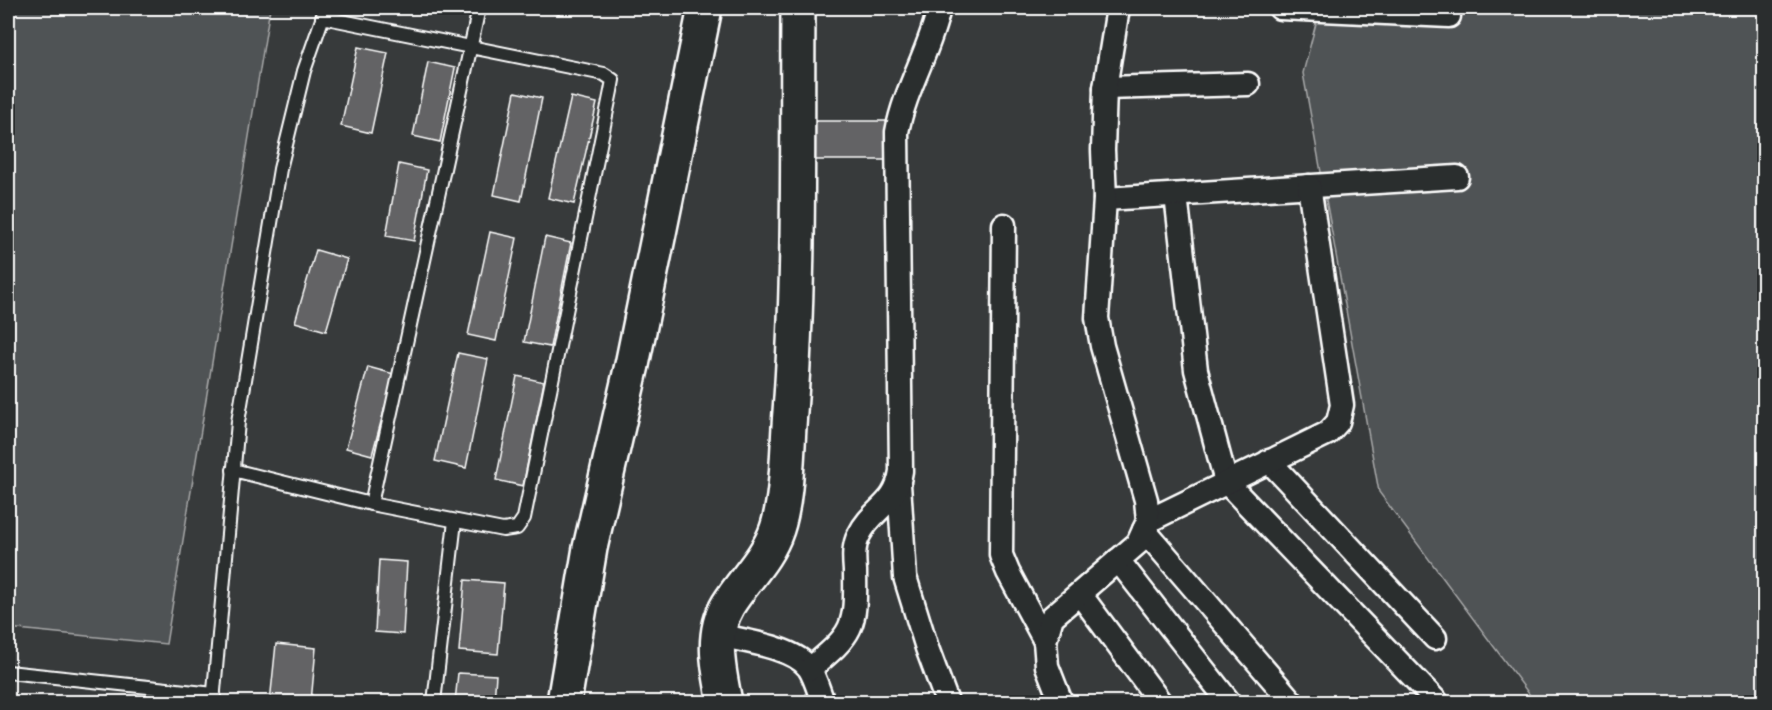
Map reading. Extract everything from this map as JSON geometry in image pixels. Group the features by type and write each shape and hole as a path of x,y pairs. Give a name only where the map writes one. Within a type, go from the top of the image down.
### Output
{"street":[{"path":"564,702 590,548 632,365 705,8"},
{"path":"725,702 717,664 718,635 727,607 763,560 777,529 783,500 795,341 798,8"},
{"path":"939,8 925,55 902,108 897,132 901,471 899,484 905,577 947,702"},
{"path":"1060,702 1047,666 1045,641 1052,617 1138,543 1146,526 1146,500 1102,346 1097,318 1105,199 1103,150 1105,88 1118,8"},
{"path":"1280,8 1449,16"},
{"path":"1105,88 1248,84"},
{"path":"1105,199 1457,177"},
{"path":"1146,526 1226,482 1328,433 1338,422 1342,405 1309,186"},
{"path":"1176,195 1196,370 1226,482 1437,702"},
{"path":"1004,225 1001,555 1008,573 1045,641"},
{"path":"1269,461 1435,638"},
{"path":"810,669 845,638 850,629 856,606 856,544 864,528 893,496 899,484"},
{"path":"1146,526 1292,702"},
{"path":"1118,560 1229,702"},
{"path":"1080,594 1160,702"},
{"path":"718,635 785,652 801,659 810,669 823,702"}],"lane":[{"path":"371,504 479,8"},
{"path":"8,672 214,698 233,470 237,422 280,169 304,71 324,12 469,47 604,74 613,80 524,518 517,528 503,530 371,504 233,470"},
{"path":"434,702 455,520"}],"shaded area":[{"path":"8,8 270,8 166,644 8,628"},
{"path":"1320,8 1764,8 1764,702 1535,702 1379,492 1303,73"}],"building":[{"path":"534,8 560,8 559,14"},
{"path":"358,47 388,53 371,133 341,126"},
{"path":"428,62 455,68 440,142 413,136"},
{"path":"515,92 542,98 521,201 494,195"},
{"path":"571,97 597,103 574,204 548,198"},
{"path":"802,121 895,121 895,160 802,160"},
{"path":"399,164 427,170 414,241 386,236"},
{"path":"490,232 517,238 496,341 468,335"},
{"path":"545,237 571,243 550,347 524,342"},
{"path":"316,250 347,259 326,331 295,322"},
{"path":"458,353 488,359 466,468 435,461"},
{"path":"368,367 394,374 372,455 346,448"},
{"path":"517,376 544,382 523,486 496,480"},
{"path":"379,560 407,562 403,634 375,632"},
{"path":"465,580 504,583 498,654 459,651"},
{"path":"276,644 316,648 311,702 270,702"},
{"path":"458,673 496,675 494,702 455,702"}]}
